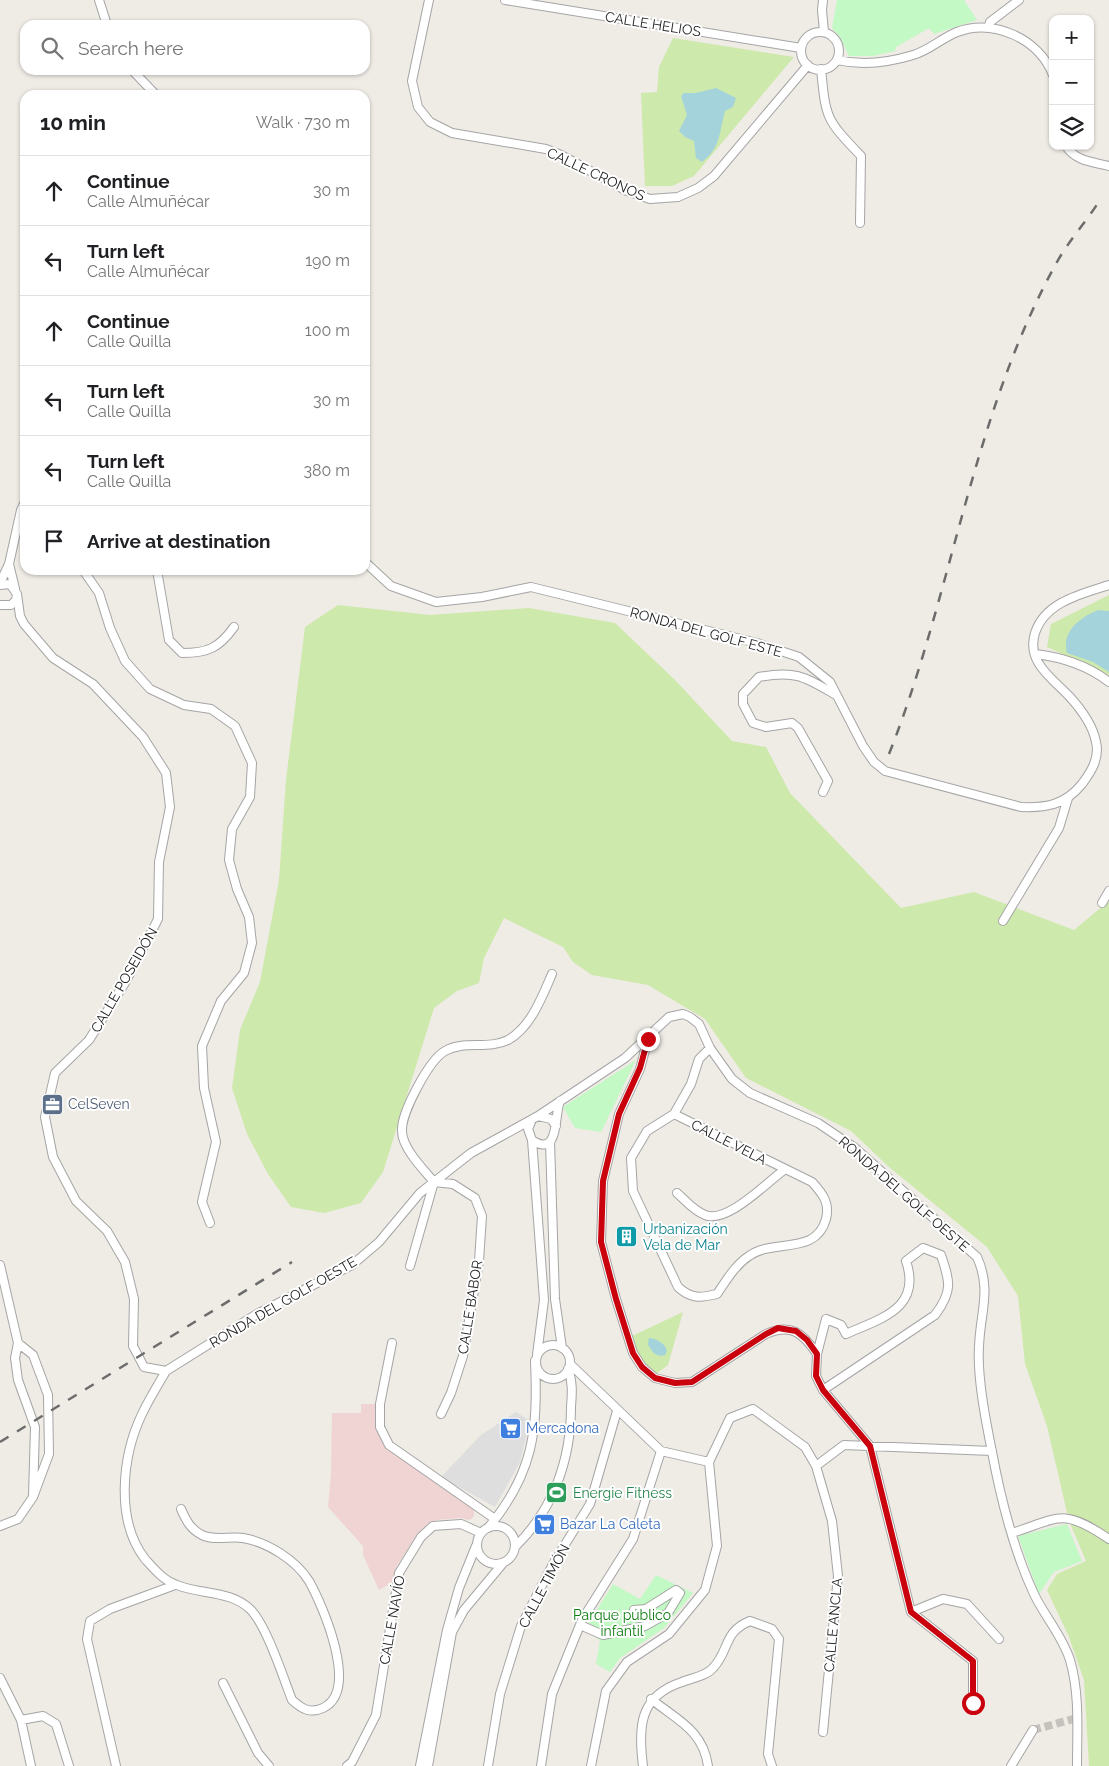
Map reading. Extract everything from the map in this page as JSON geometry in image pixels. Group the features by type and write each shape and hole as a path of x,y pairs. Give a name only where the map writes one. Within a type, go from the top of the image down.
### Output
{"street":[{"path":"99,0 105,20"},
{"name":"CALLE CRONOS","path":"429,0 412,81 418,107 430,122 452,134 546,150 561,155 627,191 650,199 678,197 709,180 808,65"},
{"name":"CALLE HELIOS","path":"505,0 801,48"},
{"path":"823,0 824,32"},
{"path":"988,28 990,22 1019,0"},
{"path":"837,60 879,64 915,55 957,32 974,28 988,28 1021,38 1038,51 1049,69"},
{"path":"818,32 824,32 830,34 838,43 839,49 837,60 821,70 808,65 804,60 801,48 807,37 818,32"},
{"path":"821,70 823,100 827,116 836,130 861,156 860,223"},
{"path":"137,75 151,90"},
{"path":"1069,150 1083,160 1109,166"},
{"path":"2,606 14,603 16,592 10,584 0,584 9,564 20,514"},
{"path":"9,564 20,616"},
{"name":"RONDA DEL GOLF ESTE","path":"370,567 390,586 436,602 482,597 531,587 757,643 799,657 830,682 863,746 874,762 885,771 1021,807 1042,808 1056,805 1068,798 1094,766 1097,756 1096,742 1083,714 1069,696 1050,678 1035,654"},
{"path":"86,575 99,593 110,628 125,661 150,689 184,705 210,709 235,726 252,763 250,797 232,829 229,860 236,889 249,917 252,943 244,973 221,1001 202,1046 204,1088 216,1142 202,1202 210,1223"},
{"path":"157,575 168,640 182,653 203,653 226,638 234,627"},
{"path":"1109,586 1060,603 1045,614 1038,625 1034,638 1035,654 1074,662 1109,682"},
{"name":"CALLE POSEIDÓN","path":"2,606 20,616 54,658 93,684 143,737 166,773 170,807 159,862 158,919 126,981 89,1040 55,1073 45,1116 52,1157 76,1201 107,1230 125,1262 134,1299 133,1346 144,1367 166,1371"},
{"path":"822,792 828,781 798,728 792,723 766,727 753,723 743,704 743,694 759,677 788,673 802,676 836,695"},
{"path":"1003,921 1059,828 1068,798"},
{"path":"1102,903 1109,891"},
{"path":"410,1266 412,1252 434,1182 412,1156 402,1131 406,1114 427,1070 444,1051 461,1046 494,1045 508,1040 522,1030 538,1005 552,974"},
{"name":"RONDA DEL GOLF OESTE","path":"166,1371 257,1314 352,1265 379,1242 420,1193 471,1153 536,1117 625,1058 648,1039 669,1017 683,1014 690,1016 699,1024 710,1048 722,1066 738,1084 750,1093 818,1123 855,1148 977,1258 984,1273 986,1287 978,1347 992,1451 1012,1533 1025,1574 1037,1600 1057,1631 1070,1662 1075,1687 1078,1766"},
{"path":"648,1039 640,1068 619,1114 603,1181 601,1242 633,1353 642,1367 655,1378 675,1383 692,1382 778,1328 796,1331 807,1340 817,1354"},
{"name":"CALLE VELA","path":"674,1114 784,1170 812,1182 823,1194 828,1208 824,1226 817,1236 805,1243 768,1247 749,1256 735,1269 717,1294 699,1298 687,1296 678,1287 633,1191 632,1158 647,1130 674,1114 691,1084 698,1060 710,1048"},
{"path":"428,1766 452,1632 464,1610 513,1553 515,1547 547,1505 565,1466 571,1426 572,1379 568,1355 562,1348 555,1299 550,1142 555,1135 555,1114 560,1101"},
{"path":"420,1766 447,1630 459,1588 481,1533 488,1528 514,1491 529,1460 536,1420 536,1358 544,1300 529,1125 536,1117 551,1118 556,1126"},
{"path":"510,1131 530,1136 541,1144 550,1142"},
{"name":"CALLE VELA","path":"677,1193 705,1216 717,1217 729,1213 784,1170"},
{"name":"CALLE BABOR","path":"434,1182 453,1184 475,1198 482,1216 477,1270 463,1356 451,1393 441,1414"},
{"path":"823,1390 935,1314 947,1299 949,1280 940,1255 922,1248 906,1261 911,1290 906,1302 878,1320 846,1334 841,1325 826,1319 817,1354 816,1376 823,1390 870,1446 911,1612 973,1661 973,1703"},
{"path":"0,1265 18,1343 14,1358 18,1380 35,1427 33,1497"},
{"path":"0,1526 18,1519 33,1497 49,1454 48,1394 33,1355 18,1343"},
{"path":"392,1343 380,1404 380,1427 389,1445 495,1519"},
{"path":"536,1358 548,1345 562,1348"},
{"path":"536,1358 539,1372 548,1379 560,1378 569,1367"},
{"path":"569,1367 661,1451 709,1462 717,1546 705,1590 670,1634 627,1662 606,1691 591,1766"},
{"path":"166,1371 142,1415 129,1455 125,1489 129,1525 137,1549 154,1570 175,1585 234,1599 251,1610 261,1626 292,1700 301,1708 309,1711 317,1710 332,1701 336,1692 338,1657 333,1638 308,1581 290,1560 264,1545 244,1538 203,1536 190,1527 181,1509"},
{"name":"CALLE ANCLA","path":"709,1462 730,1418 753,1408 805,1447 816,1466 832,1521 838,1576 824,1732"},
{"name":"CALLE TIMÓN","path":"488,1766 500,1694 521,1626 553,1564 590,1504 617,1411"},
{"path":"816,1466 844,1445 992,1451"},
{"path":"541,1766 552,1694 580,1625 597,1594 633,1539 661,1451"},
{"path":"1012,1533 1060,1518 1070,1518 1083,1522 1109,1539"},
{"name":"CALLE NAVÍO","path":"347,1766 352,1762 376,1715 399,1573 421,1536 433,1526 461,1524 481,1533"},
{"path":"488,1528 494,1526 507,1530 514,1540 515,1547"},
{"path":"476,1546 481,1558 486,1562 492,1564 504,1562"},
{"path":"116,1766 87,1639 90,1621 110,1609 175,1585"},
{"path":"580,1625 603,1635 645,1626 668,1613 680,1593 676,1590 646,1609 634,1610"},
{"path":"911,1612 944,1599 967,1604 999,1639"},
{"path":"643,1766 640,1740 642,1719 650,1699 674,1684 712,1669 720,1658 730,1634 740,1625 750,1621 772,1629 779,1639 768,1754 772,1766"},
{"path":"0,1678 21,1720 31,1766"},
{"path":"223,1683 258,1753 269,1766"},
{"path":"650,1699 697,1734 706,1754 708,1766"},
{"path":"21,1720 43,1716 56,1724 69,1766"},
{"path":"1011,1766 1033,1730"}],"shaded area":[{"path":"361,1404 380,1404 380,1427 389,1445 474,1505 474,1516 470,1520 460,1518 436,1520 427,1524 417,1534 396,1567 394,1581 379,1590 363,1555 363,1546 328,1507 331,1474 332,1413 361,1413"},
{"path":"516,1412 530,1421 520,1462 495,1507 441,1477 481,1435"}],"green space":[{"path":"837,0 964,0 977,20 934,34 929,28 896,47 895,51 873,56 849,56 840,37 832,28"},
{"path":"673,38 794,57 694,176 672,186 645,186 641,93 657,92 659,67"},
{"path":"1109,595 1109,675 1047,647 1051,624"},
{"path":"338,605 430,615 529,608 615,623 675,680 732,741 766,747 790,793 901,908 974,892 1074,930 1109,901 1109,1766 1089,1766 1084,1680 1069,1637 1047,1590 1057,1574 1086,1561 1069,1521 1047,1426 1025,1364 1018,1296 987,1247 889,1167 851,1131 746,1078 705,1019 648,985 592,975 573,962 563,947 504,918 484,958 479,983 457,991 434,1008 383,1172 361,1203 324,1213 291,1207 268,1174 247,1134 232,1088 240,1030 260,982 279,880 286,780 305,627"},
{"path":"636,1060 601,1132 575,1128 563,1107"},
{"path":"683,1312 668,1365 656,1374 646,1367 639,1358 630,1337"},
{"path":"1067,1524 1082,1561 1054,1572 1039,1594 1018,1536"},
{"name":"Parque público infantil","path":"656,1575 693,1593 664,1628 620,1658 610,1672 596,1664 600,1641 586,1627 613,1584 640,1599"}],"water":[{"path":"716,88 736,98 733,107 725,111 720,133 713,151 702,162 696,158 694,141 685,137 679,131 687,115 681,96 684,93 696,93"},
{"path":"1098,610 1109,611 1109,672 1093,662 1067,653 1067,638 1074,626"},
{"path":"649,1338 658,1340 663,1344 667,1351 665,1355 659,1356 651,1350 648,1344"}],"tunnel":[{"path":"1033,1730 1077,1718"}],"railway":[{"path":"889,754 911,693 983,442 1004,380 1028,320 1057,262 1098,203"},
{"path":"0,1442 292,1262"}],"place":[{"name":"CelSeven","path":"52,1104"},
{"name":"Urbanización Vela de Mar","path":"627,1237"},
{"name":"Mercadona","path":"510,1428"},
{"name":"Energie Fitness","path":"557,1493"},
{"name":"Bazar La Caleta","path":"544,1524"}],"route":[{"path":"648,1039 640,1068 619,1114 603,1181 601,1242 633,1353 642,1367 655,1378 675,1383 692,1382 778,1328 796,1331 807,1340 817,1354 816,1376 823,1390 870,1446 911,1612 973,1661 973,1703"}]}
